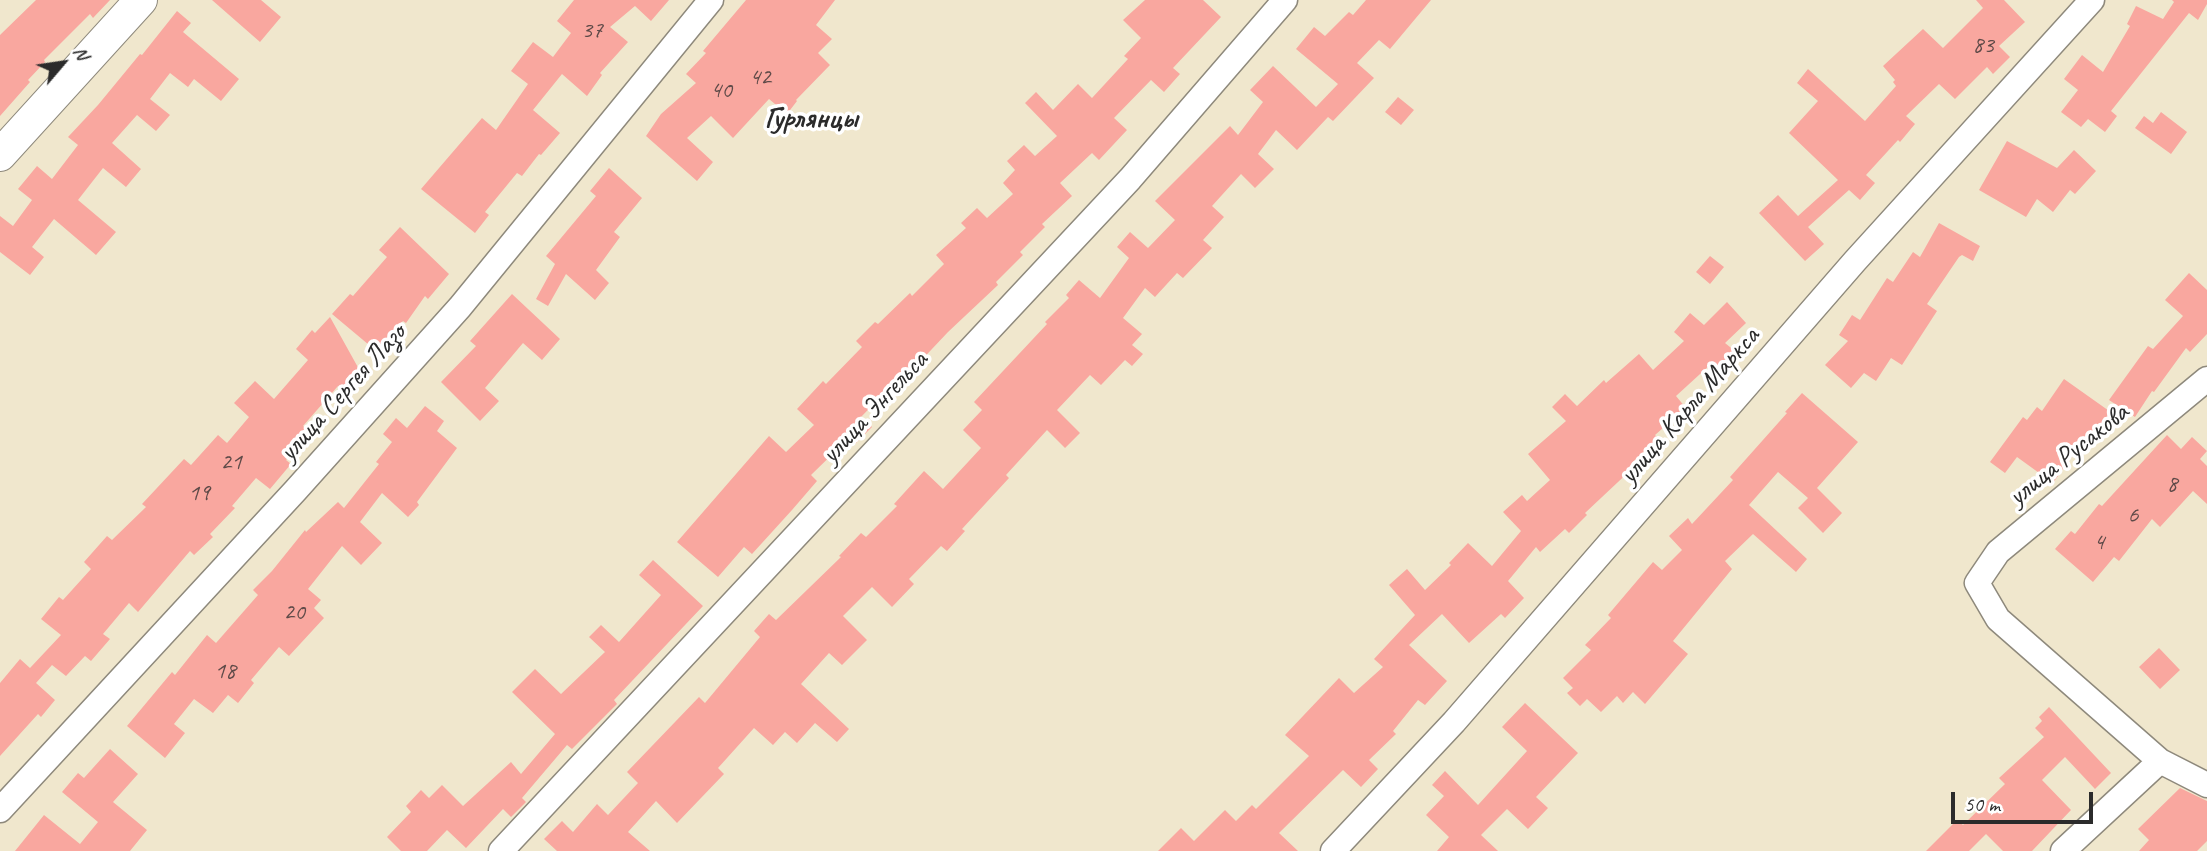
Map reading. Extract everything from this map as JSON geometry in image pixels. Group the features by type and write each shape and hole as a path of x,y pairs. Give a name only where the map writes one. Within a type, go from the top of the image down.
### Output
{"main road":[{"path":"0,155 141,0"}],"street":[{"name":"улица Сергея Лазо","path":"0,810 286,501 460,307 711,0"},
{"name":"улица Энгельса","path":"501,851 1130,179 1285,0"},
{"name":"улица Карла Маркса","path":"1332,851 1454,722 1855,261 2092,0"},
{"name":"улица Русакова","path":"2160,761 1998,619 1978,583 1998,552 2207,379"},
{"path":"2063,851 2160,761 2207,785"}],"building":[{"path":"36,0 110,0 93,18 90,14 44,60 28,80 30,82 0,116 0,35"},
{"path":"212,0 261,0 281,17 260,42"},
{"path":"574,0 669,0 651,21 635,6 610,27 628,42 600,73 602,75 587,96 562,74 533,110 560,133 522,176 517,173 485,212 489,215 475,233 421,189 482,118 496,130 528,84 511,71 533,42 553,57 571,33 557,21"},
{"path":"746,0 835,0 816,25 832,39 818,53 830,65 796,100 787,114 769,99 733,138 711,116 687,138 713,162 697,181 646,136 661,114 696,83 686,74 706,53 703,51"},
{"path":"1145,0 1203,0 1221,17 1173,68 1180,74 1164,92 1151,80 1114,118 1127,130 1099,160 1092,153 1060,183 1072,196 1042,224 1045,227 1020,252 1023,255 996,282 998,285 948,332 899,384 896,381 861,417 872,427 855,444 849,438 811,475 817,481 752,554 744,547 718,577 677,542 769,436 786,452 814,425 797,409 823,381 826,384 862,347 856,341 875,322 878,324 910,293 912,296 944,264 936,255 966,228 961,223 977,208 987,218 1013,194 1003,183 1015,170 1007,161 1024,145 1035,156 1057,136 1025,103 1036,92 1053,110 1078,84 1092,98 1128,59 1124,56 1141,38 1123,20"},
{"path":"1366,0 1431,0 1390,49 1379,40 1357,63 1374,78 1333,121 1328,117 1297,150 1276,130 1258,154 1274,169 1255,188 1241,174 1212,206 1224,217 1203,240 1212,248 1183,278 1177,273 1155,297 1145,288 1123,318 1142,334 1132,345 1143,354 1132,366 1125,360 1101,385 1090,375 1057,410 1080,433 1065,448 1047,430 1006,475 1009,478 962,529 965,531 947,551 941,546 909,579 914,584 892,607 872,587 843,616 867,640 842,665 829,653 801,684 849,729 837,742 815,723 797,743 785,732 773,745 754,728 718,768 724,774 677,823 656,801 628,832 650,851 557,851 544,839 562,821 573,832 597,804 608,815 638,783 627,772 699,697 705,703 760,637 754,631 769,614 776,620 841,557 839,556 861,533 866,537 897,506 894,504 924,471 943,489 981,448 963,430 982,410 974,402 1047,324 1045,322 1069,298 1066,295 1079,280 1100,298 1129,258 1117,247 1130,232 1148,248 1175,220 1155,201 1230,126 1238,135 1263,102 1250,90 1273,66 1316,107 1338,84 1296,49 1314,27 1325,36 1349,12 1353,15"},
{"path":"1976,0 2004,0 2025,22 1999,46 2010,57 1993,74 1987,67 1955,99 1939,84 1906,116 1915,124 1866,175 1875,183 1860,200 1849,190 1808,227 1824,244 1805,261 1759,213 1778,195 1798,216 1838,180 1789,133 1818,101 1797,83 1808,69 1865,121 1896,86 1893,82 1895,80 1883,66 1923,29 1943,48 1983,8"},
{"path":"2172,0 2207,0 2207,4 2198,20 2189,13 2111,111 2117,116 2105,132 2088,119 2081,127 2061,112 2078,90 2064,79 2082,55 2103,72 2130,26 2127,24 2136,6 2163,19 2174,2"},
{"path":"177,11 191,23 183,32 239,79 221,101 194,79 188,87 170,73 150,99 170,115 156,131 137,115 112,143 141,169 126,187 103,168 78,200 116,232 96,255 54,219 32,247 44,257 30,275 0,252 0,216 13,226 32,200 18,189 37,166 52,179 78,145 68,137 140,54 142,55"},
{"path":"1398,97 1414,110 1401,125 1385,112"},
{"path":"2161,112 2187,132 2171,154 2135,128 2144,116 2153,123"},
{"path":"2007,141 2057,168 2074,150 2096,171 2075,194 2070,190 2053,212 2037,199 2026,217 1979,190"},
{"path":"609,168 642,198 614,232 620,237 596,270 609,283 595,300 566,274 548,306 536,299 555,264 546,256 596,196 590,191"},
{"path":"1939,223 1980,246 1973,261 1962,255 1959,257 1927,304 1937,311 1902,365 1891,358 1876,381 1864,373 1851,388 1825,365 1848,341 1839,335 1852,315 1860,320 1887,278 1893,282 1913,252 1920,257"},
{"path":"400,227 449,274 428,299 425,296 406,323 403,321 375,350 332,314 350,294 353,296 387,257 379,250"},
{"path":"1710,256 1724,267 1710,284 1696,272"},
{"path":"2189,273 2207,290 2207,334 2190,352 2186,348 2135,417 2109,400 2148,346 2153,349 2183,316 2165,300"},
{"path":"512,294 560,339 542,360 523,343 485,388 499,401 480,421 441,382 476,346 470,341"},
{"path":"1727,302 1746,323 1725,343 1740,355 1723,374 1711,364 1676,396 1686,408 1655,435 1658,438 1631,464 1634,467 1585,513 1587,515 1569,533 1565,529 1540,552 1536,547 1508,581 1524,598 1505,618 1501,614 1469,643 1442,614 1409,645 1447,681 1425,705 1418,700 1393,731 1396,734 1369,760 1378,769 1361,787 1343,770 1279,833 1298,851 1158,851 1181,828 1194,841 1225,810 1236,821 1252,805 1256,809 1309,756 1285,735 1339,678 1354,693 1383,667 1374,659 1415,615 1389,585 1407,569 1425,590 1451,565 1449,563 1468,543 1492,566 1521,531 1503,512 1522,495 1527,501 1550,480 1528,454 1566,421 1552,407 1565,394 1577,406 1604,380 1606,383 1639,354 1653,370 1684,341 1674,332 1690,313 1704,325"},
{"path":"330,317 360,371 343,390 338,386 303,426 311,433 286,460 291,464 270,489 256,478 232,506 235,508 210,534 213,537 194,555 190,551 138,612 129,603 103,634 110,639 91,661 85,656 66,676 52,665 36,683 55,700 41,717 38,714 0,756 0,683 20,659 30,668 61,635 41,619 59,597 63,600 91,569 84,562 107,536 112,540 146,507 142,504 184,459 191,465 218,435 227,443 249,417 234,403 255,381 274,399 308,360 296,349 312,330 315,333"},
{"path":"2064,379 2112,413 2094,439 2088,434 2053,483 2017,457 2005,473 1990,462 2023,417 2027,420 2037,407 2042,411"},
{"path":"1802,393 1858,442 1817,488 1842,513 1823,533 1798,508 1808,498 1778,472 1749,505 1807,559 1796,572 1753,534 1725,561 1732,569 1673,641 1688,654 1645,704 1633,692 1623,703 1617,696 1601,712 1587,699 1580,706 1567,693 1573,688 1563,678 1591,650 1585,645 1611,618 1608,615 1653,562 1662,570 1682,550 1669,536 1688,518 1692,524 1733,480 1730,477"},
{"path":"425,406 444,421 437,431 457,448 417,502 419,505 408,517 382,493 360,522 382,543 361,565 342,546 308,589 321,600 314,608 324,618 289,656 279,647 251,680 254,683 238,703 228,695 213,713 194,699 174,724 185,733 165,758 127,726 172,672 175,675 207,635 216,643 258,595 253,590 305,530 306,532 338,502 344,508 379,464 376,462 392,442 383,434 396,418 407,428"},
{"path":"2167,435 2181,449 2192,437 2207,451 2200,459 2207,466 2207,504 2193,491 2160,527 2152,519 2119,561 2114,557 2093,582 2055,549 2071,531 2075,534 2099,504 2102,506"},
{"path":"653,560 703,606 614,700 617,704 572,749 567,745 522,798 526,802 511,817 503,809 466,848 447,830 427,851 401,851 387,837 411,812 406,806 421,790 429,798 442,785 463,806 511,762 521,774 555,734 512,692 535,669 561,694 605,652 589,637 601,625 619,642 661,595 639,575"},
{"path":"2159,648 2180,670 2160,689 2139,667"},
{"path":"1525,703 1578,753 1536,797 1548,808 1528,829 1507,809 1481,835 1498,851 1437,851 1449,837 1426,815 1444,796 1432,785 1445,771 1478,805 1527,751 1502,727"},
{"path":"2049,707 2111,773 2095,789 2065,757 2042,780 2071,810 2032,851 2003,851 1986,834 1969,851 1926,851 1957,820 1963,825 2005,784 1999,778 2044,737 2035,728 2042,721 2039,717"},
{"path":"110,749 138,774 113,802 147,830 130,851 15,851 44,815 80,844 98,822 62,792 78,773 84,778"},
{"path":"2180,788 2207,801 2207,841 2197,851 2139,851 2149,840 2138,829"}],"district":[{"name":"Гурлянцы","path":"811,119"}]}
